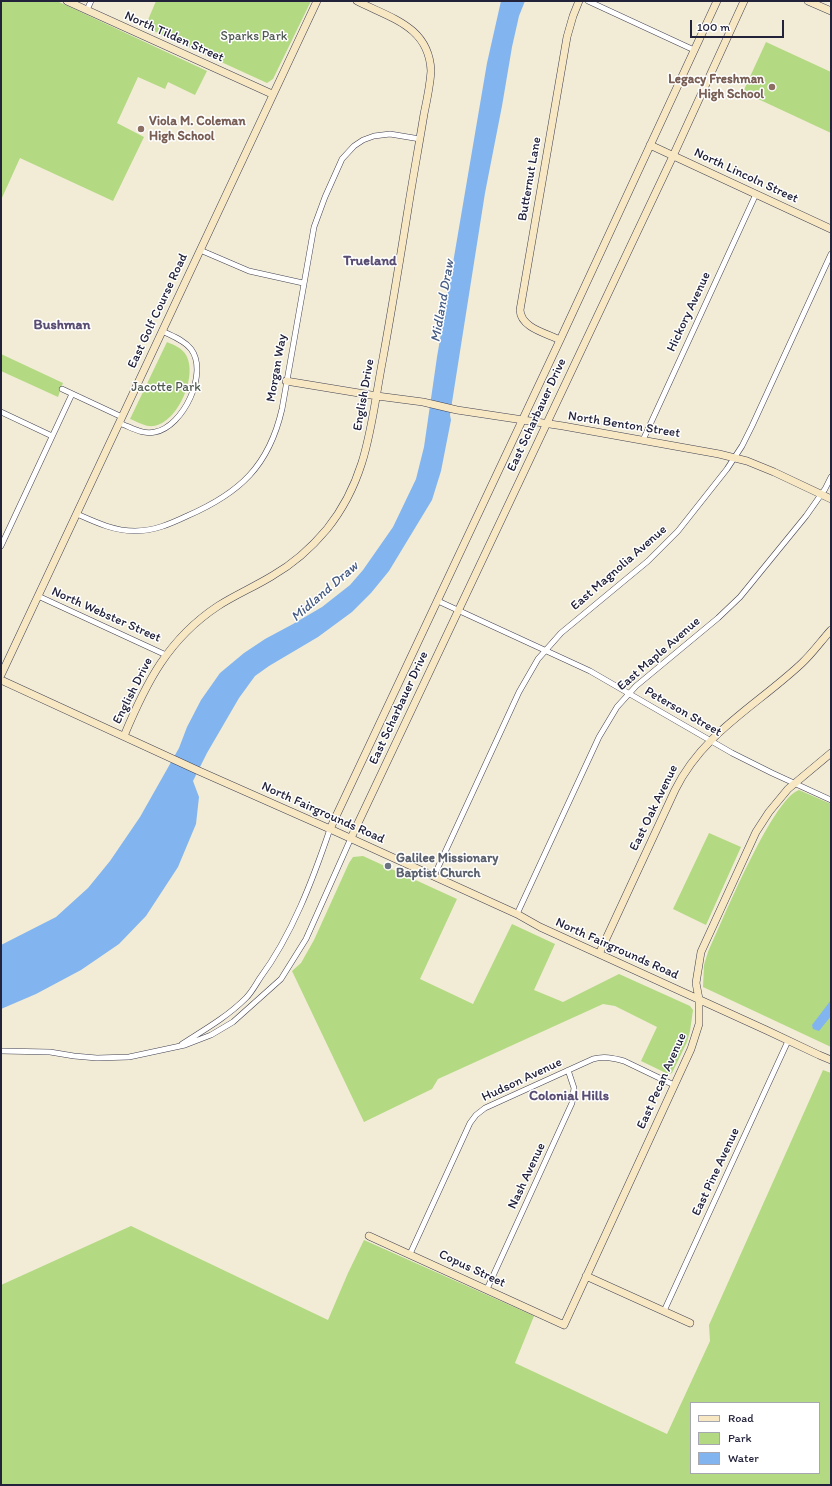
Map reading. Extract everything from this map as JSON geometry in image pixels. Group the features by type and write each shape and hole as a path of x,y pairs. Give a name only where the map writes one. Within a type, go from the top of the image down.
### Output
{"street":[{"name":"North Tilden Street","path":"67,1 272,94"},
{"path":"87,10 91,1"},
{"name":"East Golf Course Road","path":"1,675 272,94 317,1"},
{"name":"English Drive","path":"124,736 150,680 166,654 188,630 206,615 230,599 270,578 304,553 328,528 347,499 367,450 431,71 424,45 418,36 407,25 356,1"},
{"name":"Butternut Lane","path":"560,340 526,324 521,317 520,310 567,37 579,1"},
{"path":"588,1 694,50"},
{"name":"East Scharbauer Drive","path":"330,829 560,340 716,1"},
{"name":"East Scharbauer Drive","path":"351,838 673,156 744,1"},
{"path":"808,1 831,12"},
{"name":"Morgan Way","path":"76,514 108,527 129,531 158,528 214,503 230,493 253,472 270,447 276,431 280,416 315,220 331,182 346,154 363,140 390,134 420,139"},
{"name":"North Lincoln Street","path":"650,145 831,229"},
{"name":"Hickory Avenue","path":"643,440 756,194"},
{"path":"200,250 249,271 303,283"},
{"name":"East Magnolia Avenue","path":"434,876 522,686 538,659 561,633 662,549 706,497 727,469 752,426 831,254"},
{"path":"62,389 146,433 160,431 169,425 182,412 192,394 195,383 196,369 191,349 183,342 162,330"},
{"name":"North Benton Street","path":"286,381 423,402 457,410 696,449 734,458 774,472 831,499"},
{"path":"1,546 72,394"},
{"path":"1,412 52,436"},
{"name":"East Maple Avenue","path":"517,914 598,737 617,707 629,692 735,602 802,521 831,477"},
{"name":"North Webster Street","path":"38,596 166,654"},
{"name":"Peterson Street","path":"438,601 590,670 746,760 831,800"},
{"name":"East Oak Avenue","path":"599,954 677,785 693,759 723,729 801,664 831,630"},
{"name":"North Fairgrounds Road","path":"1,680 199,771 351,838 517,914 540,927 831,1060"},
{"name":"East Pecan Avenue","path":"564,1325 691,1050 700,1013 696,980 699,961 705,942 756,832 769,812 788,789 831,753"},
{"path":"176,1048 226,1016 247,997 264,973 282,943 295,916 319,862 330,829"},
{"path":"1,1051 50,1052 82,1057 129,1058 185,1045 211,1035 233,1022 281,979 306,939 351,838"},
{"name":"East Pine Avenue","path":"664,1311 788,1041"},
{"name":"Hudson Avenue","path":"410,1254 470,1123 474,1117 487,1107 593,1059 607,1057 626,1062 674,1085"},
{"name":"Nash Avenue","path":"487,1289 572,1104 574,1088 568,1070"},
{"name":"Copus Street","path":"369,1236 564,1325"},
{"path":"586,1276 690,1323"}],"green space":[{"path":"1,1 57,1 207,71 195,95 168,82 165,89 138,77 117,123 144,137 113,201 20,158 1,200"},
{"name":"Sparks Park","path":"156,1 311,1 273,79 267,83 145,27"},
{"path":"766,42 831,72 831,133 743,92"},
{"name":"Jacotte Park","path":"167,342 180,349 186,355 189,364 187,386 184,397 171,416 163,423 154,426 145,425 130,419"},
{"path":"1,354 63,383 58,397 1,371"},
{"path":"799,790 831,804 831,1047 703,987 704,965 708,952 749,863 775,815 788,798"},
{"path":"709,833 741,847 706,925 673,909"},
{"path":"363,856 457,899 420,979 473,1004 512,924 555,944 534,990 563,1002 619,974 690,1006 693,1010 690,1031 687,1042 672,1073 668,1074 641,1061 657,1027 615,1006 603,1004 438,1079 432,1089 364,1122 292,971 301,963 314,940 349,863 353,857"},
{"path":"823,1070 831,1073 831,1485 1,1485 1,1285 131,1226 328,1320 364,1240 534,1316 515,1363 667,1434 710,1341 709,1325"}],"water":[{"path":"501,1 525,1 519,16 512,47 485,193 450,415 451,420 441,471 432,500 389,571 371,593 352,612 318,637 255,676 239,698 207,753 193,781 199,797 196,824 178,867 146,916 119,944 81,970 36,994 1,1009 1,945 56,917 88,888 110,861 140,817 179,748 187,727 201,700 220,673 244,653 265,639 322,607 350,585 363,570 393,527 416,479 424,447 437,357 487,63"},
{"path":"831,1000 831,1016 819,1031 813,1029 812,1025"}],"place":[{"name":"Legacy Freshman High School","path":"772,87"},
{"name":"Viola M. Coleman High School","path":"141,129"},
{"name":"Galilee Missionary Baptist Church","path":"388,866"}],"district":[{"name":"Trueland","path":"370,261"},
{"name":"Bushman","path":"62,325"},
{"name":"Colonial Hills","path":"569,1096"}],"water label":[{"name":"Midland Draw","path":"443,301"},
{"name":"Midland Draw","path":"325,592"}]}
